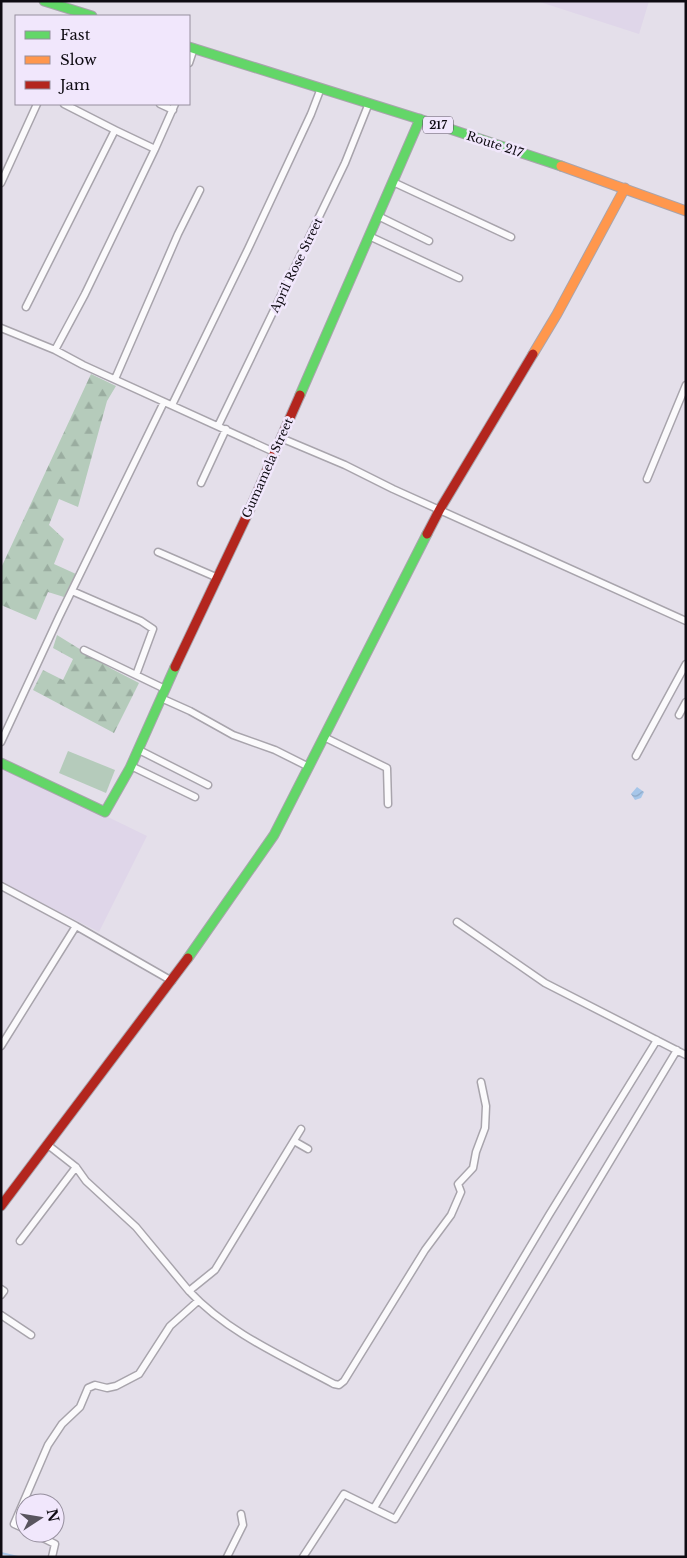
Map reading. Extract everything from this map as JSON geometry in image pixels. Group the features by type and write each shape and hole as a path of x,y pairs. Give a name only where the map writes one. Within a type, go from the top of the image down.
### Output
{"street":[{"path":"44,1 76,14"},
{"name":"Route 217","path":"191,48 420,119 625,188 686,211"},
{"path":"172,405 252,240 311,114 321,88"},
{"name":"April Rose Street","path":"218,426 345,163 369,103"},
{"path":"1,183 37,105"},
{"path":"66,105 155,149"},
{"path":"54,350 85,294 174,107"},
{"name":"Gumamela Street","path":"1,763 105,812 117,794 139,750 165,689 218,578 281,438 420,119"},
{"path":"26,307 115,130"},
{"path":"393,182 511,237"},
{"path":"1,1206 172,981 274,835 440,509 558,314 625,188"},
{"path":"115,379 178,234 200,190"},
{"path":"378,216 429,241"},
{"path":"369,236 459,278"},
{"path":"1,328 54,350 274,452"},
{"path":"647,478 686,385"},
{"path":"1,742 164,402"},
{"path":"201,483 226,430"},
{"path":"281,438 346,465 393,489 686,621"},
{"path":"158,552 218,578"},
{"path":"72,591 153,628 136,675"},
{"path":"84,650 165,689"},
{"path":"636,756 686,664"},
{"path":"161,698 190,711 233,735 275,750 310,767"},
{"path":"679,715 686,702"},
{"path":"324,737 387,768 388,804"},
{"path":"139,750 208,785"},
{"path":"131,766 195,797"},
{"path":"1,886 172,981"},
{"path":"457,922 545,983 686,1055"},
{"path":"1,1046 76,926"},
{"path":"374,1508 549,1214 656,1040"},
{"path":"303,1557 344,1494 395,1519 676,1050"},
{"path":"48,1145 76,1166 86,1182 136,1227 198,1301 218,1317 255,1341 334,1384 340,1384 363,1351 425,1250 451,1216 461,1192 458,1184 473,1168 476,1152 485,1128 486,1106 481,1082"},
{"path":"189,1291 215,1270 301,1129"},
{"path":"294,1141 308,1149"},
{"path":"20,1241 76,1166"},
{"path":"1,1288 4,1291 1,1295"},
{"path":"27,1493 48,1445 62,1424 80,1407 88,1388 116,1386 139,1374 170,1326 198,1301"},
{"path":"1,1315 31,1335"},
{"path":"227,1557 243,1525 240,1514"},
{"path":"52,1557 55,1544 53,1543"}],"shaded area":[{"path":"537,1 649,1 639,34"},
{"path":"1,765 147,836 99,932 1,882"}],"green space":[{"path":"91,374 116,386 107,401 78,507 59,499 49,525 64,539 54,564 76,574 64,597 48,592 36,620 1,605 1,568"},
{"path":"57,635 112,669 139,683 114,733 33,690 43,670 63,680 73,659 53,648"},
{"path":"68,751 115,770 106,793 59,773"}],"water":[{"path":"637,787 644,792 641,798 635,800 631,794"}],"waterway":[{"path":"1,1553 18,1557"}],"traffic: fast":[{"path":"44,1 89,15"},
{"path":"190,47 438,125 561,166"},
{"path":"300,395 420,119"},
{"path":"188,958 274,835 427,534"},
{"path":"1,763 105,812 130,768 175,667"}],"traffic: slow":[{"path":"561,166 686,211"},
{"path":"533,354 557,314 625,188"}],"traffic: jam":[{"path":"427,534 533,354"},
{"path":"175,667 249,511 300,395"},
{"path":"1,1206 188,958"}]}
